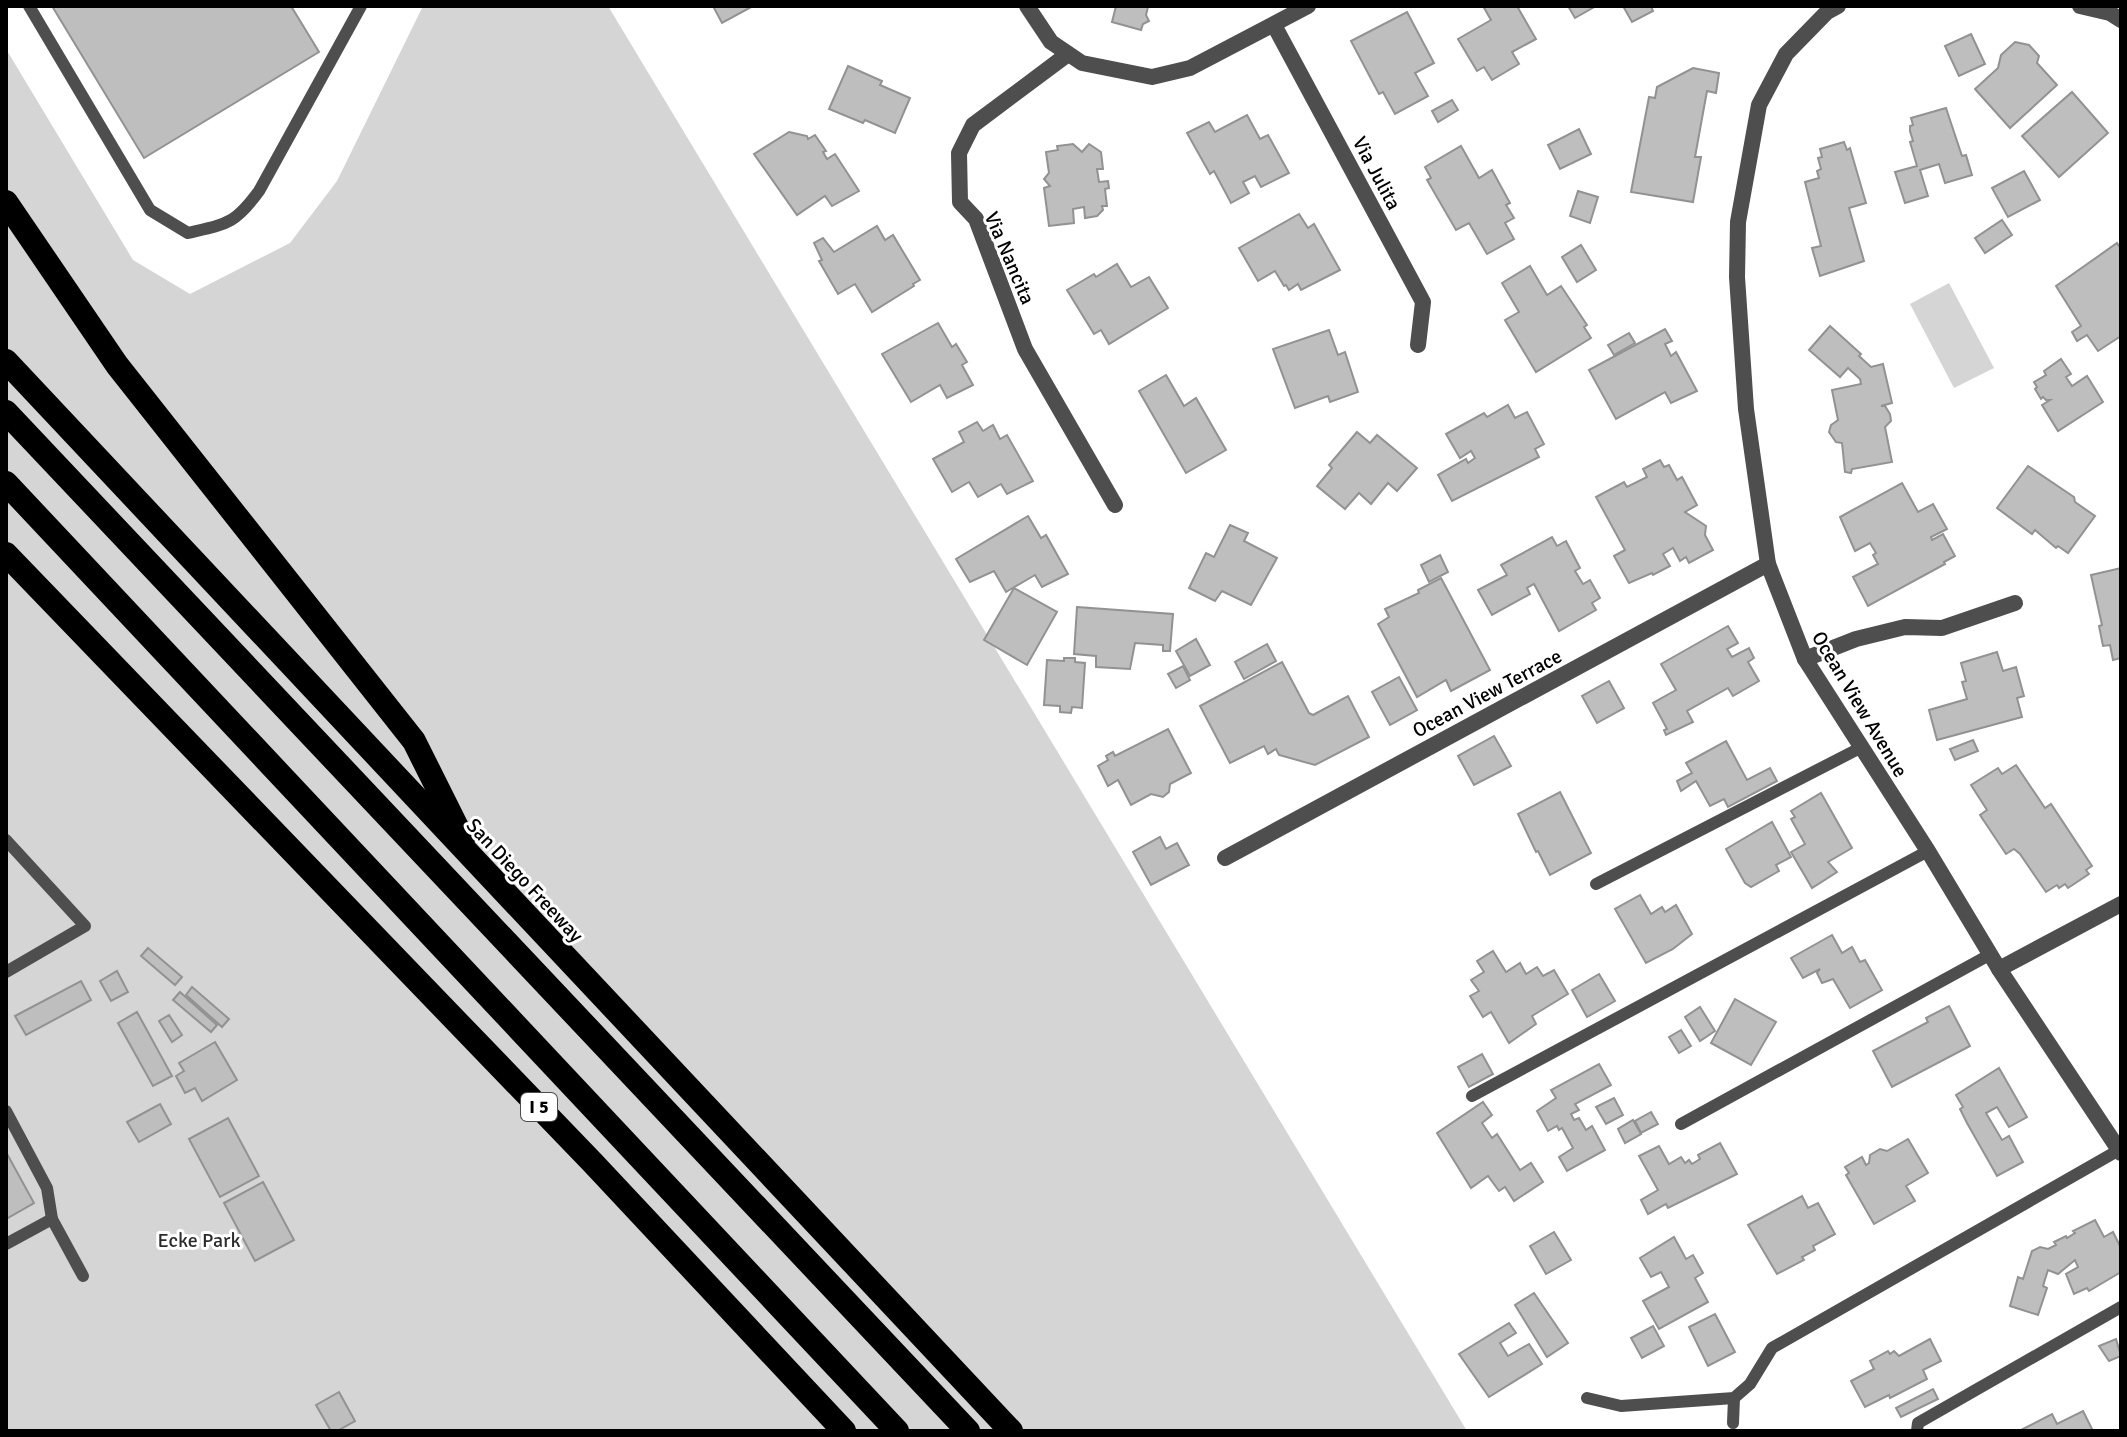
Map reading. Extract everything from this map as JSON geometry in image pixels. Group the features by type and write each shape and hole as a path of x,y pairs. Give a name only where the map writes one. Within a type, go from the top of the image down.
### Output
{"highway":[{"path":"6,202 117,365 414,741 475,863"},
{"name":"San Diego Freeway","path":"6,361 1011,1431"},
{"path":"6,412 968,1431"},
{"path":"6,483 897,1431"},
{"name":"I 5","path":"6,554 593,1163 844,1431"}],"street":[{"path":"1027,6 1051,42 1082,63 1152,77 1190,68 1308,6"},
{"name":"Ocean View Avenue","path":"1838,6 1827,12 1786,54 1759,105 1738,222 1737,277 1746,409 1768,564 1805,659 1995,961 2120,1151"},
{"path":"2080,6 2110,13 2121,20"},
{"name":"Via Julita","path":"1274,25 1423,302 1418,345"},
{"name":"Via Nancita","path":"1068,54 973,125 959,153 960,202 976,219 1025,349 1115,505"},
{"name":"Ocean View Terrace","path":"1225,858 1768,564"},
{"path":"1805,659 1856,639 1905,627 1942,628 2015,603"},
{"path":"1995,961 2121,904"}],"lane":[{"path":"29,6 150,210 188,233 215,227 241,216 259,191 361,6"},
{"path":"1596,884 1862,747"},
{"path":"6,840 85,926 6,972"},
{"path":"1472,1096 1928,851"},
{"path":"1681,1124 1995,961"},
{"path":"6,1111 47,1188 52,1219 83,1276"},
{"path":"1587,1398 1621,1406 1734,1398 1750,1384 1772,1348 2120,1151"},
{"path":"6,1244 52,1219"},
{"path":"1917,1431 1918,1423 2121,1307"},
{"path":"1733,1423 1734,1398"}],"green space":[{"name":"Ecke Park","path":"423,6 608,6 1467,1431 6,1431 6,49 133,260 190,294 290,243 337,181"},
{"path":"1949,283 1994,368 1954,388 1910,304"}],"building":[{"path":"52,6 291,6 319,52 144,158"},
{"path":"713,6 753,6 722,23"},
{"path":"1116,6 1148,7 1146,15 1149,21 1143,24 1141,30 1112,22"},
{"path":"1483,6 1517,6 1536,39 1512,52 1519,64 1492,80 1484,67 1477,71 1458,39 1491,20"},
{"path":"1568,6 1596,6 1575,18"},
{"path":"1623,6 1651,6 1653,11 1632,22"},
{"path":"1407,12 1434,63 1415,73 1428,96 1395,114 1383,92 1379,94 1351,41"},
{"path":"1971,34 1985,64 1959,76 1945,46"},
{"path":"2015,42 2029,45 2039,56 2037,63 2057,85 2010,128 1975,89 1998,68 2001,55"},
{"path":"848,66 910,98 895,133 829,109"},
{"path":"1693,68 1719,73 1716,93 1707,91 1695,157 1701,157 1693,202 1631,192 1649,97 1655,98 1657,87"},
{"path":"2072,92 2108,133 2059,177 2022,136"},
{"path":"1452,100 1458,110 1438,122 1432,111"},
{"path":"1946,108 1962,156 1966,155 1972,175 1945,183 1939,164 1920,170 1928,196 1905,203 1895,172 1917,166 1910,142 1913,141 1911,118"},
{"path":"1247,115 1260,139 1268,135 1289,173 1261,187 1255,176 1243,182 1249,193 1231,203 1214,171 1210,174 1187,133 1209,122 1215,132"},
{"path":"1579,129 1591,154 1560,169 1548,145"},
{"path":"789,132 807,136 808,139 815,135 826,151 823,152 827,159 835,154 859,191 832,206 825,196 797,215 754,154"},
{"path":"1844,142 1847,150 1850,148 1866,203 1849,208 1864,261 1820,276 1812,248 1821,246 1805,182 1819,178 1820,149"},
{"path":"1073,144 1082,152 1089,144 1101,152 1103,169 1097,169 1099,182 1108,181 1109,188 1105,189 1107,206 1102,206 1103,210 1097,216 1085,218 1084,207 1073,209 1074,223 1049,226 1044,188 1050,186 1044,179 1049,173 1046,152 1058,150 1057,146"},
{"path":"1461,146 1479,178 1492,170 1510,203 1506,205 1514,218 1505,223 1514,239 1487,254 1469,223 1456,230 1427,180 1431,178 1425,167"},
{"path":"2024,171 2040,200 2008,217 1992,188"},
{"path":"1578,191 1598,197 1590,223 1570,216"},
{"path":"1299,214 1308,228 1314,224 1340,270 1301,290 1298,284 1289,290 1275,271 1258,281 1239,248"},
{"path":"2002,220 2012,235 1985,253 1975,238"},
{"path":"877,226 885,240 893,235 920,280 872,312 855,284 838,294 819,261 822,260 814,243 823,238 834,252"},
{"path":"2117,243 2121,249 2121,336 2098,351 2087,335 2077,341 2072,332 2081,326 2056,286"},
{"path":"1581,245 1596,270 1577,282 1562,257"},
{"path":"1117,264 1131,287 1149,277 1168,308 1109,344 1101,330 1094,334 1067,290"},
{"path":"1530,266 1547,295 1561,286 1587,325 1584,327 1591,338 1536,372 1505,320 1519,312 1502,283"},
{"path":"938,323 952,347 956,344 967,362 962,365 973,385 947,398 940,385 911,402 882,354"},
{"path":"1830,326 1871,367 1883,364 1892,403 1881,406 1885,406 1890,414 1891,421 1885,427 1892,462 1845,472 1842,443 1836,442 1829,432 1831,425 1838,420 1832,390 1861,384 1848,368 1840,377 1809,350"},
{"path":"1665,329 1672,341 1665,344 1671,356 1676,352 1697,391 1671,403 1665,392 1616,419 1589,370"},
{"path":"1329,330 1338,355 1345,352 1358,392 1330,402 1328,396 1295,408 1273,349"},
{"path":"1629,333 1635,343 1614,355 1608,345"},
{"path":"2061,359 2071,374 2066,377 2072,386 2087,376 2103,402 2058,431 2042,405 2050,400 2041,399 2034,382 2046,375 2044,371"},
{"path":"1166,375 1184,406 1196,398 1226,450 1186,473 1139,391"},
{"path":"1508,405 1515,418 1527,412 1544,444 1535,449 1539,457 1452,501 1438,475 1466,459 1468,463 1475,458 1471,451 1460,458 1446,434 1484,413 1487,417"},
{"path":"977,422 983,431 993,425 1000,439 1007,435 1033,481 1007,494 1001,484 978,497 969,482 952,492 933,459 964,442 959,432"},
{"path":"1357,432 1370,443 1377,435 1417,468 1397,491 1388,483 1371,504 1359,493 1345,509 1317,486 1332,468 1329,465"},
{"path":"1660,460 1664,467 1669,465 1677,480 1682,477 1697,505 1685,512 1706,526 1705,535 1713,550 1689,563 1686,557 1680,561 1673,548 1663,554 1670,566 1629,583 1614,556 1625,550 1596,497 1624,482 1627,487 1647,477 1643,469"},
{"path":"2028,466 2074,497 2075,502 2095,516 2068,553 2058,546 2056,548 2035,530 2032,534 1997,508"},
{"path":"1902,483 1918,512 1933,504 1947,529 1931,537 1932,540 1943,534 1955,556 1868,606 1853,577 1878,564 1873,555 1876,553 1870,543 1855,551 1840,517"},
{"path":"1028,516 1041,538 1046,535 1068,574 1042,587 1035,575 1006,592 994,571 970,582 956,559"},
{"path":"1230,525 1248,533 1244,541 1277,558 1251,605 1222,591 1215,601 1189,588 1206,553 1214,557"},
{"path":"1552,537 1557,546 1566,541 1580,568 1575,571 1583,584 1590,580 1600,598 1592,603 1596,610 1559,631 1534,584 1527,588 1530,594 1492,615 1478,590 1507,575 1501,565"},
{"path":"1440,555 1448,572 1429,582 1421,565"},
{"path":"2121,568 2121,658 2113,660 2110,645 2103,646 2099,626 2102,625 2091,575"},
{"path":"1441,578 1490,670 1451,691 1446,680 1417,697 1378,624 1389,617 1385,609 1419,593 1418,590"},
{"path":"1014,588 1057,612 1027,665 984,640"},
{"path":"1077,607 1173,614 1170,651 1163,651 1163,645 1135,643 1130,669 1096,667 1096,656 1074,654"},
{"path":"1728,626 1738,643 1727,649 1732,657 1749,648 1754,658 1748,662 1759,681 1733,696 1728,688 1687,711 1693,722 1666,735 1664,730 1667,729 1653,703 1676,690 1661,664"},
{"path":"1196,639 1210,665 1190,676 1176,651"},
{"path":"1267,644 1276,661 1244,679 1235,662"},
{"path":"1997,652 2003,671 2016,667 2024,696 2017,698 2022,717 1937,740 1929,710 1967,699 1961,663"},
{"path":"1064,658 1075,658 1075,662 1085,663 1082,708 1072,707 1071,713 1060,712 1060,706 1044,705 1047,660 1064,661"},
{"path":"1282,662 1309,713 1313,715 1348,696 1369,737 1315,765 1279,755 1276,749 1268,754 1264,746 1230,763 1200,706"},
{"path":"1183,666 1190,680 1176,688 1168,674"},
{"path":"1399,677 1417,710 1390,725 1372,692"},
{"path":"1609,681 1624,708 1597,723 1582,696"},
{"path":"1168,729 1191,773 1170,784 1169,792 1163,797 1151,794 1131,805 1118,780 1108,786 1098,766 1108,760 1106,756 1113,752 1115,756"},
{"path":"1494,736 1511,766 1474,785 1458,756"},
{"path":"1973,740 1978,751 1955,760 1950,749"},
{"path":"1726,741 1747,780 1770,768 1777,781 1728,807 1724,799 1710,806 1696,781 1681,791 1677,781 1692,773 1686,763"},
{"path":"2016,765 2045,808 2051,804 2092,866 2086,870 2089,874 2068,888 2065,884 2059,888 2057,885 2046,892 2020,854 2014,849 2006,854 1980,815 1987,810 1971,785 1998,768 2002,774"},
{"path":"1560,792 1591,853 1550,875 1518,814"},
{"path":"1821,793 1852,848 1828,862 1837,872 1812,888 1791,852 1805,844 1791,819 1795,817 1791,811"},
{"path":"1772,822 1791,857 1776,865 1779,871 1751,887 1745,883 1726,849"},
{"path":"1160,837 1166,849 1177,843 1189,865 1151,885 1133,852"},
{"path":"1640,895 1651,914 1662,907 1665,912 1676,905 1692,934 1673,949 1646,963 1615,909"},
{"path":"1832,935 1842,953 1852,947 1860,962 1865,960 1882,990 1850,1008 1833,979 1822,983 1817,973 1820,969 1803,978 1791,958"},
{"path":"148,948 182,977 175,985 141,956"},
{"path":"1493,951 1506,972 1520,963 1526,974 1537,967 1543,976 1554,970 1568,994 1532,1016 1536,1024 1509,1043 1491,1012 1483,1017 1470,996 1479,991 1471,980 1484,972 1477,961"},
{"path":"117,971 128,992 111,1001 100,981"},
{"path":"1599,974 1615,1001 1587,1017 1572,990"},
{"path":"81,981 91,1000 26,1035 15,1016"},
{"path":"192,987 229,1019 222,1027 186,995"},
{"path":"180,992 217,1025 211,1032 173,1000"},
{"path":"1735,999 1776,1022 1751,1065 1711,1043"},
{"path":"1949,1006 1970,1046 1892,1087 1873,1051 1928,1022 1926,1018"},
{"path":"1700,1007 1715,1031 1700,1041 1685,1017"},
{"path":"137,1012 172,1076 153,1086 118,1023"},
{"path":"169,1015 182,1035 172,1042 159,1021"},
{"path":"1681,1030 1691,1046 1679,1053 1669,1037"},
{"path":"215,1042 237,1080 202,1101 195,1088 185,1093 176,1076 184,1071 179,1063"},
{"path":"1482,1054 1493,1074 1469,1087 1458,1067"},
{"path":"1599,1064 1611,1085 1575,1104 1579,1110 1571,1114 1574,1120 1579,1118 1586,1130 1592,1126 1605,1150 1567,1171 1559,1157 1573,1148 1562,1128 1559,1130 1557,1126 1548,1131 1537,1111 1556,1098 1551,1090"},
{"path":"1999,1068 2027,1117 2009,1127 1997,1107 1986,1113 2002,1140 2009,1136 2023,1162 1997,1176 1967,1123 1956,1095"},
{"path":"1614,1098 1623,1115 1606,1124 1596,1107"},
{"path":"1483,1102 1492,1115 1482,1123 1492,1138 1497,1134 1520,1170 1531,1163 1543,1182 1514,1201 1505,1187 1499,1191 1488,1176 1471,1188 1437,1133"},
{"path":"160,1104 171,1124 139,1142 127,1122"},
{"path":"1651,1112 1658,1124 1641,1133 1635,1121"},
{"path":"228,1118 259,1176 220,1197 189,1139"},
{"path":"1633,1120 1641,1134 1625,1143 1618,1129"},
{"path":"1908,1139 1928,1173 1906,1186 1915,1201 1874,1224 1846,1175 1849,1173 1845,1167 1862,1157 1866,1165 1870,1155 1880,1149 1887,1151"},
{"path":"1720,1143 1737,1174 1668,1208 1666,1204 1648,1214 1641,1200 1658,1190 1639,1156 1659,1146 1669,1164 1681,1157 1685,1163 1689,1160 1692,1164 1700,1159 1698,1155"},
{"path":"6,1152 34,1203 6,1219"},
{"path":"263,1182 294,1240 255,1261 224,1203"},
{"path":"1802,1196 1808,1208 1818,1203 1835,1234 1813,1246 1815,1250 1802,1257 1804,1260 1777,1274 1748,1225"},
{"path":"2095,1220 2104,1237 2113,1232 2121,1248 2121,1272 2089,1291 2087,1288 2074,1294 2066,1274 2078,1267 2075,1260 2058,1274 2048,1270 2043,1286 2047,1288 2038,1315 2010,1306 2018,1277 2023,1279 2032,1251 2040,1247 2048,1249 2056,1245 2054,1242 2067,1238 2075,1233 2073,1231"},
{"path":"1554,1232 1571,1260 1546,1274 1530,1246"},
{"path":"1674,1237 1686,1259 1693,1255 1703,1273 1695,1278 1708,1302 1659,1329 1643,1301 1669,1287 1661,1272 1651,1277 1640,1258"},
{"path":"1534,1293 1568,1343 1547,1357 1515,1305"},
{"path":"1715,1314 1735,1352 1708,1366 1689,1327"},
{"path":"1509,1323 1516,1333 1500,1343 1508,1356 1529,1344 1542,1364 1489,1397 1459,1354"},
{"path":"1653,1326 1664,1346 1642,1358 1631,1338"},
{"path":"1930,1339 1941,1361 1923,1370 1927,1379 1865,1407 1851,1381 1874,1369 1870,1361 1888,1351 1890,1354 1894,1351 1899,1356"},
{"path":"2116,1339 2121,1356 2109,1361 2099,1346"},
{"path":"1933,1389 1938,1399 1901,1417 1896,1408"},
{"path":"339,1392 355,1421 331,1431 316,1405"},
{"path":"2083,1411 2093,1431 2019,1431 2052,1414 2057,1424"}]}
